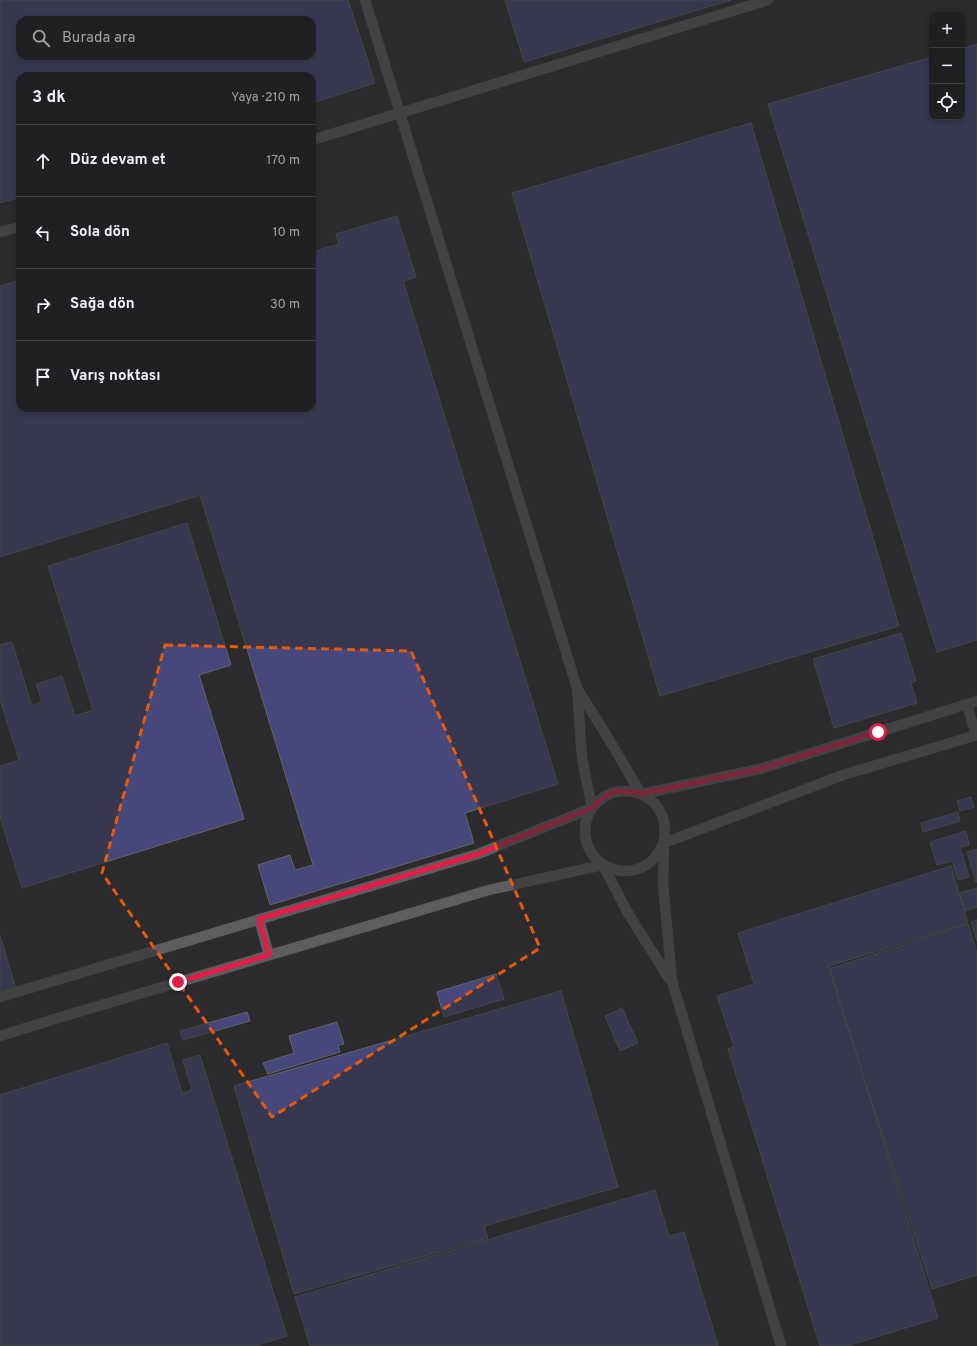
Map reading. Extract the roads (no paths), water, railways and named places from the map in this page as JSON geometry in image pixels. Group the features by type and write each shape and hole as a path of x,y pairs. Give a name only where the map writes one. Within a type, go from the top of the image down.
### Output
{"street":[{"path":"365,0 577,688 582,758 592,808"},
{"path":"316,139 768,0"},
{"path":"0,232 16,227"},
{"path":"577,688 641,794"},
{"path":"641,794 760,769 972,703 977,735 843,775 664,843 657,856 648,865 635,870 627,872 613,870 603,865 592,856 585,838 585,824 592,808 603,797 626,790 641,794 652,801 664,817 666,831 664,843 664,884 672,981 780,1346"},
{"path":"0,997 478,854 592,808"},
{"path":"0,1036 489,890 603,865"},
{"path":"603,865 628,913 672,981"},
{"path":"259,919 269,955"}]}
